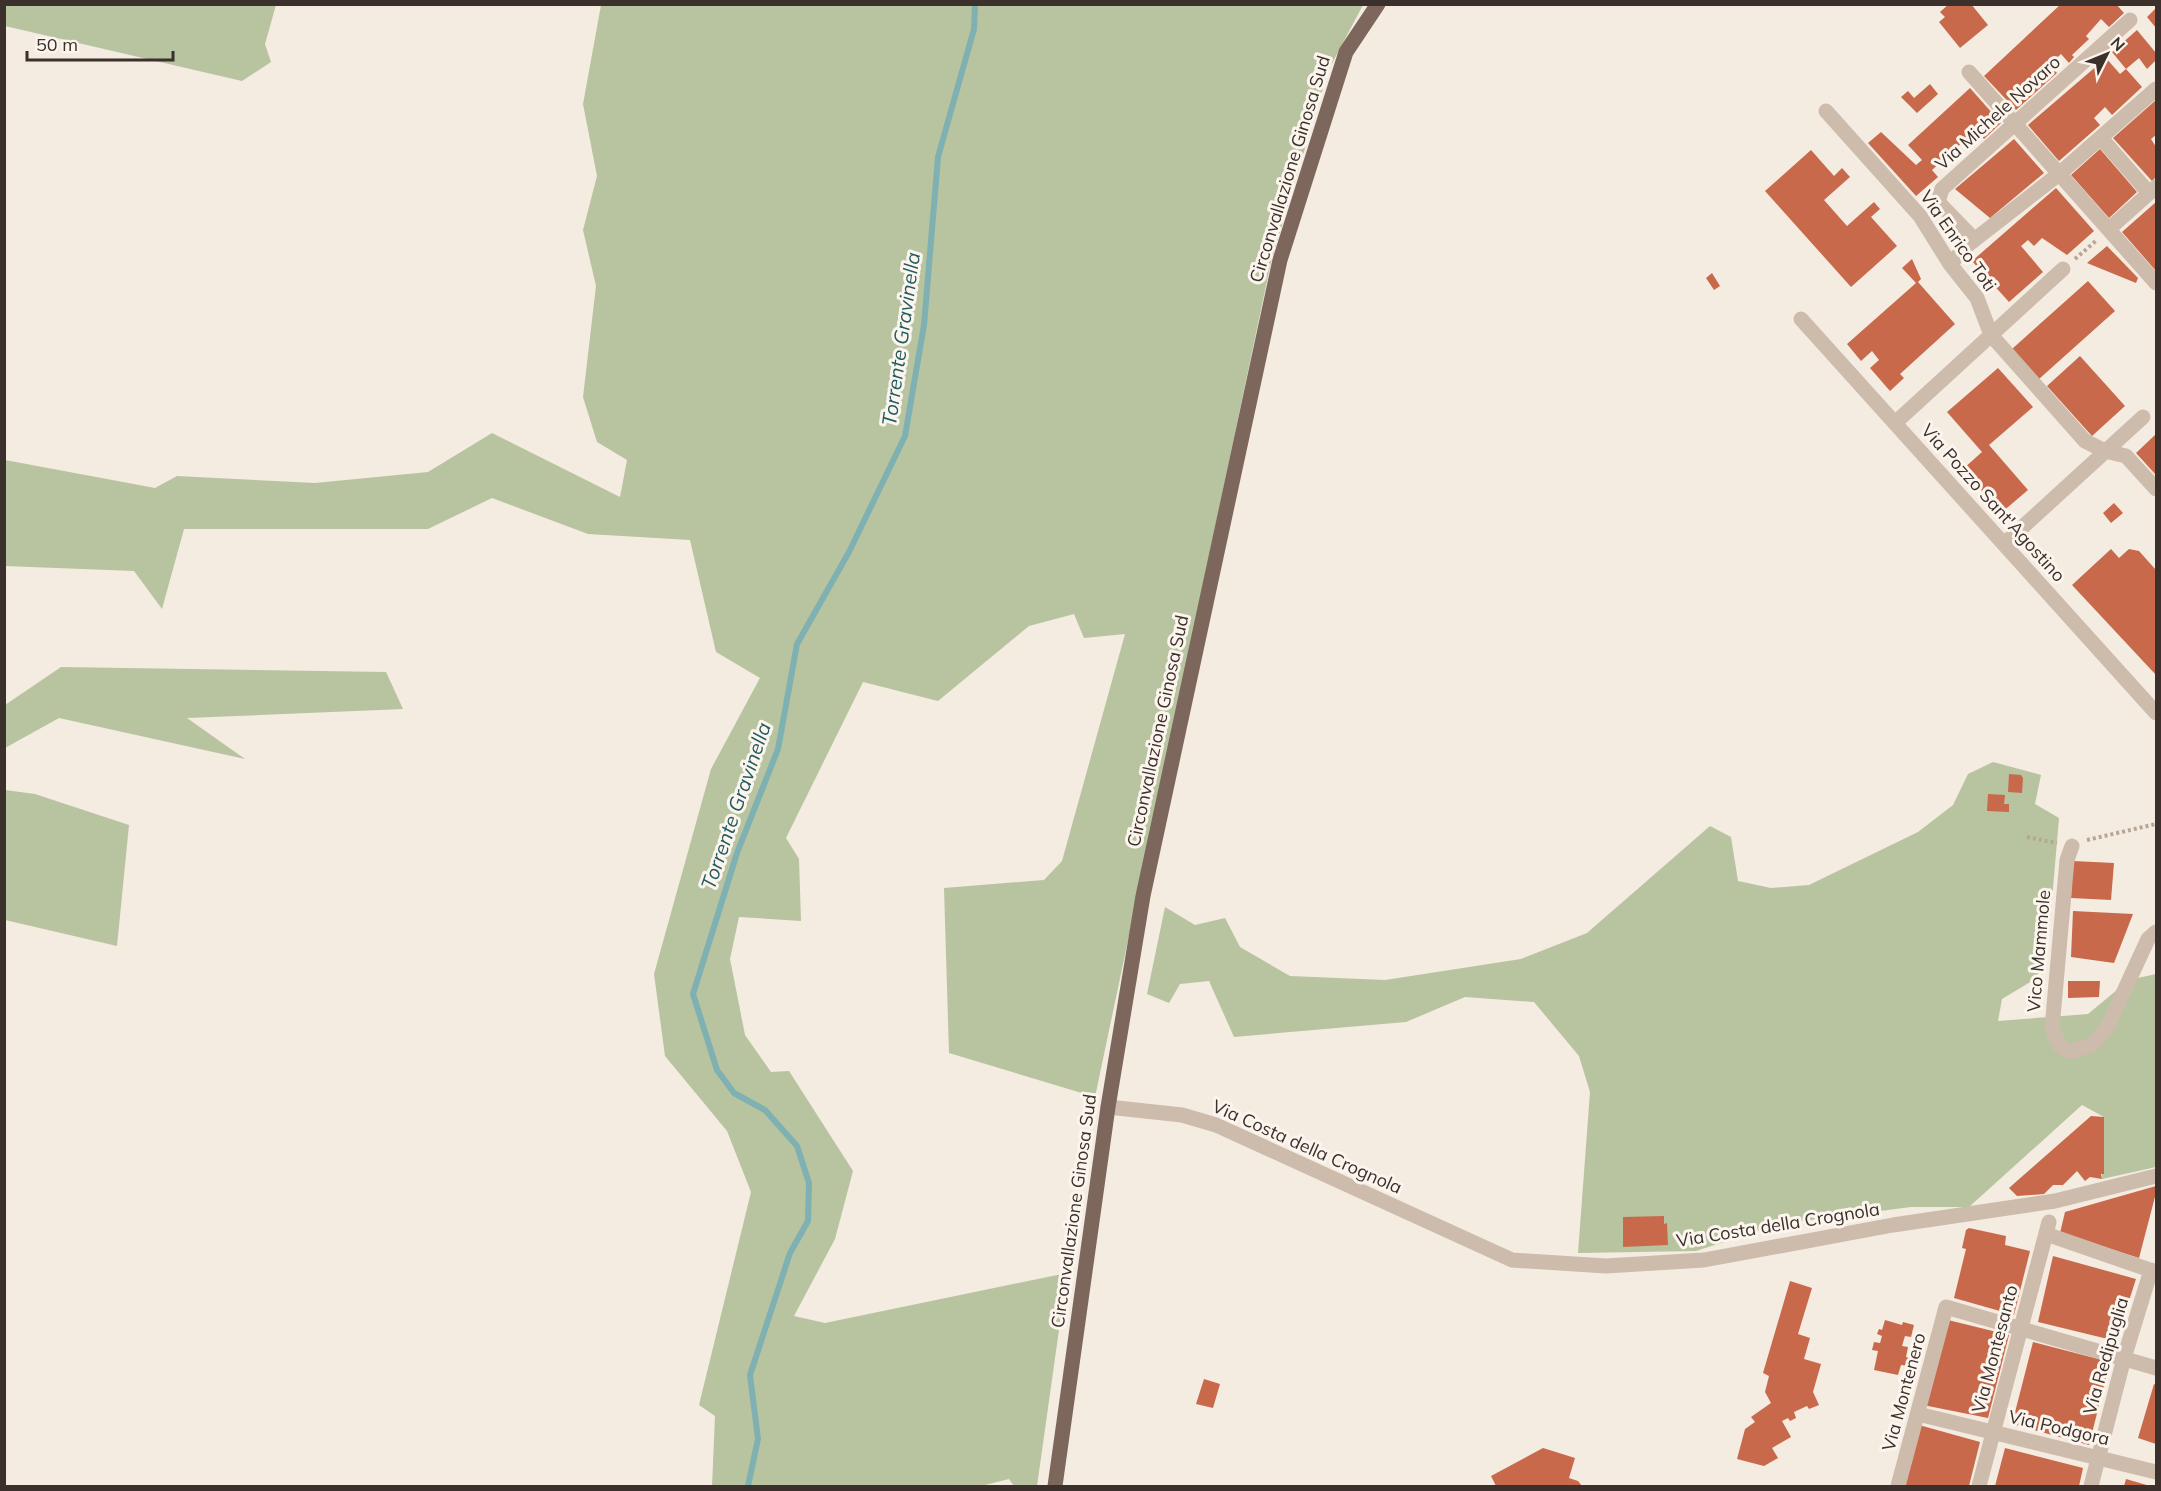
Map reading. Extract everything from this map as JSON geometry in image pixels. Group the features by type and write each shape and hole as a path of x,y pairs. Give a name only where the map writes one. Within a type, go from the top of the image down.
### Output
{"main road":[{"name":"Circonvallazione Ginosa Sud","path":"1055,1486 1108,1107 1143,896 1280,260 1347,52 1378,4"}],"street":[{"name":"Via Michele Novaro","path":"1969,244 1969,234 1938,202 1942,189 2130,20"},
{"path":"1969,72 2157,283"},
{"path":"1950,264 1969,244 2059,174 2157,89"},
{"name":"Via Enrico Toti","path":"1826,111 1920,216 1950,264 1977,298 1991,335 2085,441 2105,451 2126,456 2157,489"},
{"path":"2101,138 2153,190 2109,229"},
{"path":"1894,423 2063,269"},
{"name":"Via Pozzo Sant'Agostino","path":"1801,319 2157,713"},
{"path":"2004,544 2143,417"},
{"name":"Vico Mammole","path":"2072,846 2067,860 2052,1028 2060,1046 2071,1052 2093,1044 2108,1026 2148,939 2157,932"},
{"name":"Via Costa della Crognola","path":"1108,1107 1182,1115 1216,1125 1512,1260 1594,1266 1704,1260 1893,1225 2055,1201 2157,1176"},
{"name":"Via Montesanto","path":"1979,1486 2047,1228 2154,1271"},
{"name":"Via Redipuglia","path":"2091,1486 2124,1358 2154,1271"},
{"name":"Via Montenero","path":"1898,1486 1947,1307 2021,1328"},
{"path":"2021,1328 2157,1368"},
{"name":"Via Podgora","path":"1918,1414 2157,1472"}],"path":[{"path":"2063,269 2109,229"},
{"path":"2027,837 2072,846 2091,838 2157,824"}],"green space":[{"path":"5,4 276,5 265,44 271,62 242,81 5,26"},
{"path":"601,5 1363,5 1328,71 1271,262 1095,1097 949,1053 944,888 1044,880 1062,861 1125,634 1084,638 1074,614 1029,626 938,701 863,682 786,838 799,859 801,921 739,917 730,959 745,1035 771,1072 789,1071 853,1171 835,1239 794,1316 825,1323 1067,1273 1037,1486 1014,1486 1009,1479 981,1486 712,1486 715,1416 699,1405 751,1192 727,1131 665,1056 654,974 711,769 760,678 716,652 690,540 588,534 492,498 428,529 184,529 162,609 134,571 5,566 5,460 155,488 177,476 315,483 428,472 492,433 620,497 627,460 597,442 583,397 596,286 583,230 597,176 583,104"},
{"path":"61,667 386,672 403,709 187,718 245,759 59,718 5,748 5,705"},
{"path":"1993,762 2041,775 2035,804 2059,818 2049,935 2037,978 2002,999 1998,1021 2088,1014 2129,980 2156,974 2156,1167 2102,1179 2104,1117 2082,1105 1969,1207 1911,1207 1779,1224 1696,1251 1578,1253 1590,1092 1579,1056 1534,1002 1465,997 1406,1022 1234,1037 1209,981 1180,984 1169,1003 1147,994 1165,907 1195,925 1225,918 1240,947 1290,976 1385,980 1521,959 1587,933 1710,826 1731,837 1738,881 1771,888 1809,885 1918,832 1953,805 1968,774"},
{"path":"5,790 35,794 129,825 117,946 5,920"}],"building":[{"path":"1949,4 1971,4 1988,25 1960,48 1939,22 1945,17 1940,12"},
{"path":"2061,4 2116,4 2124,13 2109,27 2101,19 2086,36 2089,39 2072,55 2074,57 2069,63 2061,54 2049,65 2057,73 2016,110 1984,76"},
{"path":"2156,8 2156,28 2147,17"},
{"path":"2137,30 2156,53 2156,60 2147,69 2139,58 2126,69 2112,52"},
{"path":"2106,58 2120,74 2126,69 2142,87 2112,115 2105,107 2094,118 2100,125 2059,161 2028,125"},
{"path":"1930,84 1938,94 1917,113 1901,97 1908,91 1914,98"},
{"path":"1970,88 2001,123 1984,139 1976,130 1932,170 1938,177 1916,196 1868,143 1881,132 1916,165 1922,160 1908,145"},
{"path":"2156,100 2156,135 2151,139 2156,147 2156,177 2152,181 2113,138"},
{"path":"2014,139 2044,173 1990,218 1955,189"},
{"path":"2100,149 2137,192 2109,218 2071,175"},
{"path":"1811,150 1834,176 1842,168 1850,177 1824,200 1847,226 1874,202 1880,209 1871,217 1897,246 1851,287 1765,191"},
{"path":"2056,188 2094,231 2067,255 2042,238 2034,246 2028,240 2021,246 2043,272 2009,302 1972,261"},
{"path":"2156,202 2156,271 2122,232"},
{"path":"2107,246 2138,278 2136,283 2087,263"},
{"path":"1912,259 1921,279 1918,282 1955,324 1900,374 1904,378 1890,391 1870,368 1879,360 1872,351 1861,361 1847,344 1916,283 1902,268"},
{"path":"1712,273 1720,286 1714,290 1706,278"},
{"path":"2088,281 2115,311 2039,379 2012,349"},
{"path":"2080,356 2125,406 2092,436 2047,386"},
{"path":"1998,368 2033,407 1989,445 2028,490 2001,513 1963,469 1982,452 1947,412"},
{"path":"2156,434 2156,475 2136,453"},
{"path":"2114,503 2123,513 2111,523 2103,513"},
{"path":"2111,549 2119,558 2129,549 2139,551 2156,570 2156,675 2072,585"},
{"path":"2009,774 2021,775 2023,778 2022,793 2008,792"},
{"path":"1988,794 2005,795 2004,804 2009,804 2009,812 1987,811"},
{"path":"2073,861 2114,863 2111,900 2071,898"},
{"path":"2073,911 2133,914 2114,963 2071,957"},
{"path":"2068,981 2100,981 2099,997 2068,998"},
{"path":"2091,1116 2104,1117 2104,1174 2101,1174 2102,1179 2090,1177 2085,1181 2077,1171 2063,1185 2053,1185 2044,1194 2017,1196 2009,1188"},
{"path":"2156,1186 2139,1258 2060,1233 2065,1212"},
{"path":"1664,1216 1664,1224 1667,1223 1668,1245 1623,1247 1623,1217"},
{"path":"1969,1228 2006,1236 2005,1245 2030,1251 2014,1315 1954,1298 1966,1249 1962,1248 1966,1230"},
{"path":"2053,1256 2136,1279 2116,1341 2038,1322"},
{"path":"1790,1281 1812,1288 1798,1334 1810,1338 1804,1359 1821,1364 1813,1392 1819,1405 1809,1409 1807,1406 1794,1412 1796,1418 1782,1421 1791,1437 1772,1448 1778,1458 1764,1466 1737,1459 1745,1429 1755,1422 1751,1417 1771,1403 1765,1392 1769,1376 1763,1373"},
{"path":"1885,1320 1902,1325 1903,1322 1914,1325 1911,1337 1905,1336 1902,1346 1908,1347 1906,1357 1911,1359 1909,1366 1901,1365 1898,1375 1874,1370 1878,1351 1872,1350 1874,1342 1880,1343 1882,1336 1877,1334 1879,1329 1882,1330"},
{"path":"1948,1320 2009,1335 1988,1418 1923,1405"},
{"path":"2033,1342 2110,1362 2089,1445 2012,1424"},
{"path":"1204,1379 1220,1384 1213,1408 1196,1404"},
{"path":"2154,1384 2156,1385 2156,1444 2138,1438"},
{"path":"1919,1425 1980,1442 1969,1486 1904,1486"},
{"path":"1543,1448 1575,1458 1569,1478 1578,1481 1582,1486 1496,1486 1491,1476"},
{"path":"2005,1448 2083,1468 2079,1486 1995,1486"},
{"path":"2126,1479 2150,1486 2124,1486"}],"waterway":[{"name":"Torrente Gravinella","path":"748,1486 758,1439 750,1375 790,1253 808,1221 809,1183 797,1146 765,1110 734,1093 717,1070 693,994 737,853 778,749 797,644 849,552 905,436 924,325 938,157 974,29 975,4"}]}
